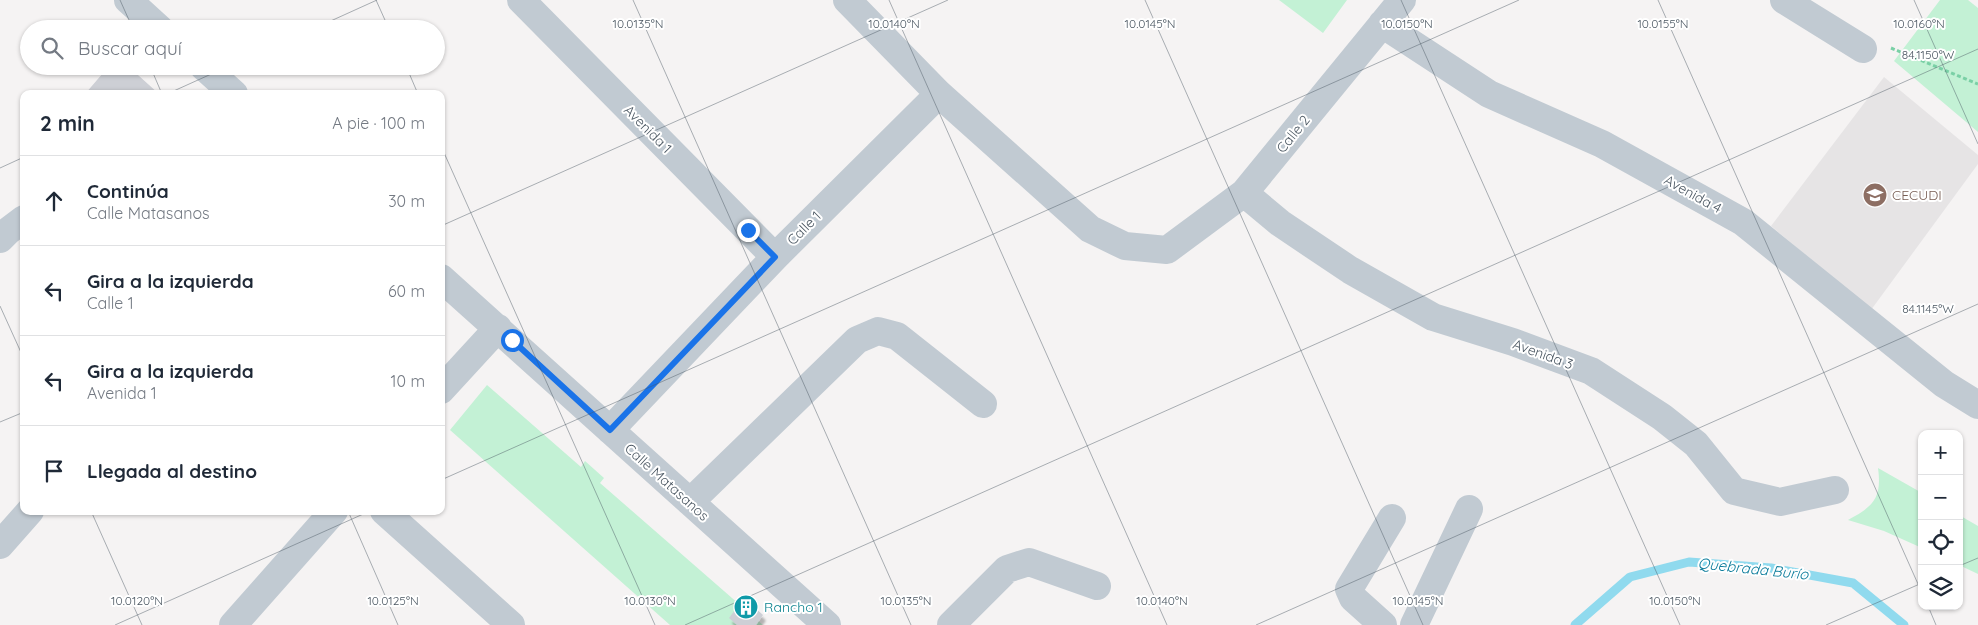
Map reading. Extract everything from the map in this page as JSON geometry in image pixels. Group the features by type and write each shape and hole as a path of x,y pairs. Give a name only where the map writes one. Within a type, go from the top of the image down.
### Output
{"street":[{"path":"128,0 150,20"},
{"name":"Avenida 1","path":"521,0 775,257"},
{"path":"847,0 938,94"},
{"name":"Calle 2","path":"938,94 1090,229 1125,246 1167,250 1244,193 1402,0"},
{"path":"1784,0 1863,49"},
{"name":"Avenida 4","path":"1382,24 1489,94 1602,144 1743,222 1944,384 1978,405"},
{"path":"212,75 229,90"},
{"name":"Calle 1","path":"610,430 775,257 938,94"},
{"name":"Avenida 3","path":"1244,193 1280,222 1350,270 1433,318 1513,342 1591,371 1662,417 1696,444 1734,491 1780,502 1835,490"},
{"path":"0,240 20,222"},
{"name":"Calle Matasanos","path":"445,282 827,625"},
{"path":"445,386 498,328"},
{"path":"690,502 857,340 878,331 897,336 983,404"},
{"path":"1414,625 1469,509"},
{"path":"0,545 26,515"},
{"path":"233,625 330,515"},
{"path":"388,515 511,625"},
{"path":"1383,625 1353,598 1349,588 1392,518"},
{"path":"951,625 1007,569 1029,562 1097,586"}],"path":[{"path":"1863,49 1894,47 1978,84"}],"shaded area":[{"name":"CECUDI","path":"1884,77 1978,155 1978,164 1871,310 1771,226"}],"green space":[{"path":"1279,0 1347,0 1323,33"},
{"path":"1940,0 1968,0 1978,8 1978,132 1894,61"},
{"path":"487,385 581,467 585,461 604,478 600,483 763,625 670,625 450,430"},
{"path":"1878,468 1918,491 1918,546 1884,531 1848,520 1864,510 1874,500 1879,487"},
{"path":"1963,517 1978,526 1978,574 1963,567"}],"building":[{"path":"101,75 138,75 155,90 88,90"},
{"name":"Rancho 1","path":"744,598 763,615 756,625 737,625 729,618"}],"waterway":[{"name":"Quebrada Burío","path":"1575,625 1630,577 1689,562 1771,568 1853,583 1904,625"}],"place":[{"name":"CECUDI","path":"1875,195"},
{"name":"Rancho 1","path":"746,607"}],"route":[{"path":"512,340 610,430 775,257 748,230"}]}
